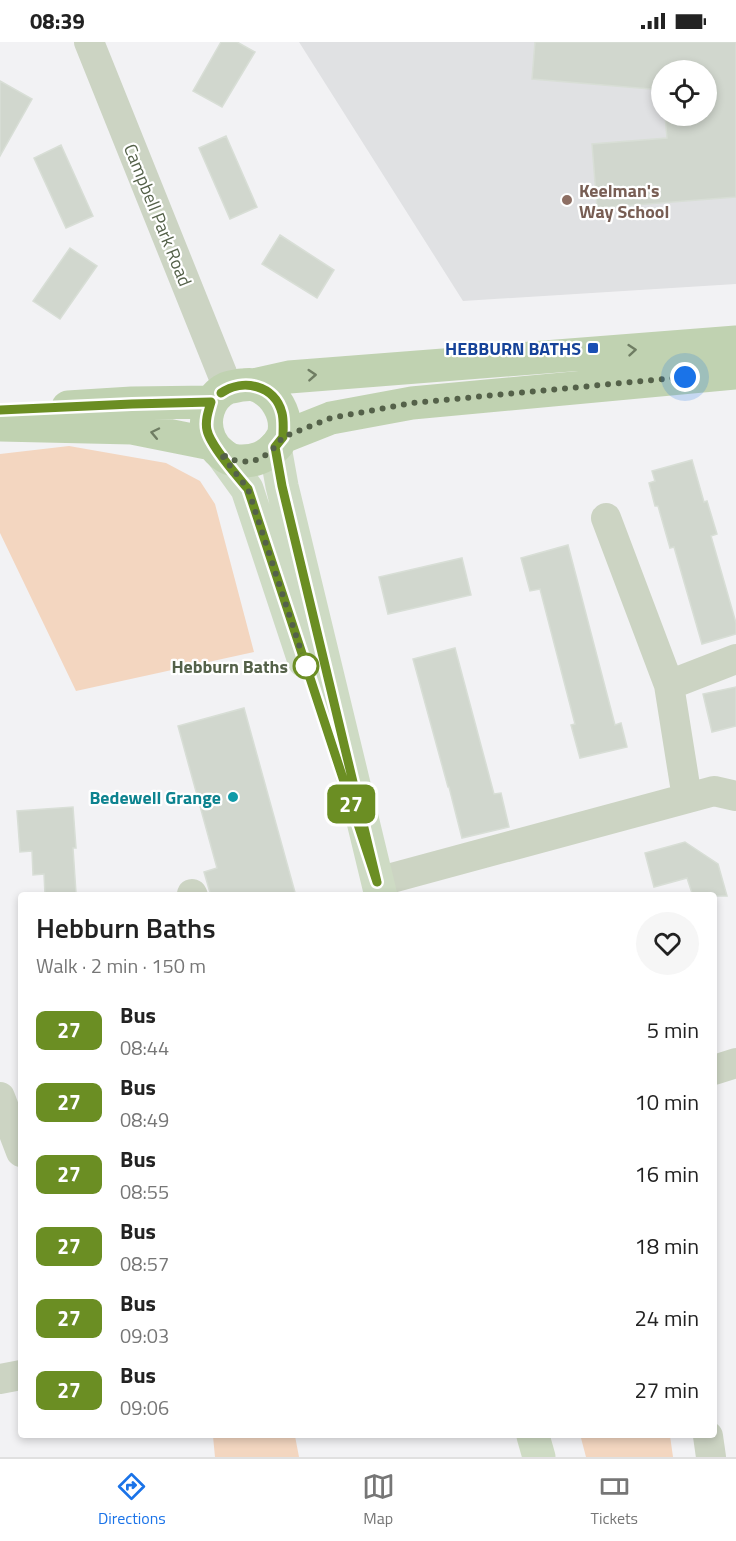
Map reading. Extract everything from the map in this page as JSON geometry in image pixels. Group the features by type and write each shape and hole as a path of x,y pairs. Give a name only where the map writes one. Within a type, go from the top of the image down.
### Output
{"main road":[{"path":"216,449 207,432 206,419 231,392 289,377 736,342"},
{"path":"0,425 132,428 216,449 232,460 249,462 262,458 279,442 331,418 412,403 736,373"},
{"path":"0,410 132,404 231,392 267,391 277,400 282,412 279,442"}],"street":[{"name":"Campbell Park Road","path":"89,42 231,392"},
{"path":"279,442 282,486 379,889"},
{"path":"216,449 248,489 379,889"},
{"path":"606,518 669,686 687,798"},
{"path":"669,686 736,659"},
{"path":"379,889 687,798 714,791 736,796"},
{"path":"717,1069 736,1064"},
{"path":"0,1097 18,1144"},
{"path":"0,1379 18,1376"},
{"path":"534,1438 539,1457"},
{"path":"708,1438 711,1457"}],"shaded area":[{"name":"Keelman's Way School","path":"299,42 736,42 736,284 463,301"},
{"path":"69,446 166,463 200,481 215,504 254,652 76,691 0,533 0,454"},
{"path":"213,1438 295,1438 299,1457 215,1457"},
{"path":"581,1438 670,1438 673,1457 586,1457"}],"building":[{"path":"221,42 237,42 255,52 222,107 193,91"},
{"path":"535,42 736,42 736,197 597,208 592,144 667,138 666,126 717,126 717,60 651,60 651,89 532,79"},
{"path":"0,81 32,99 0,156"},
{"path":"226,136 257,207 230,219 199,148"},
{"path":"61,145 93,216 66,228 34,158"},
{"path":"280,235 334,270 317,298 262,264"},
{"path":"70,248 97,266 60,319 33,301"},
{"path":"692,460 704,502 707,501 717,534 711,536 736,623 736,634 702,644 674,547 670,548 649,483 655,481 652,471"},
{"path":"568,545 615,725 621,723 627,747 580,758 571,725 575,724 540,589 530,591 521,558"},
{"path":"462,558 471,595 388,614 379,577"},
{"path":"455,648 494,794 501,793 509,827 462,838 413,659"},
{"path":"736,687 736,726 712,732 703,694"},
{"name":"Bedewell Grange","path":"244,708 295,892 210,892 204,872 217,868 178,726"},
{"path":"73,807 76,892 45,892 44,874 33,875 32,851 20,852 17,811"},
{"path":"685,842 718,864 727,896 717,896 717,892 692,892 687,878 654,887 645,853"}],"bus line":[{"name":"27","path":"0,410 211,402 206,419 207,432 212,444 248,489 377,882 282,486 275,447 283,437 282,412 277,400 267,391 254,385 228,388 221,393"}],"place":[{"name":"Keelman's Way School","path":"567,200"},
{"name":"HEBBURN BATHS","path":"593,348"},
{"name":"Hebburn Baths","path":"306,666"},
{"name":"Bedewell Grange","path":"233,797"}],"route":[{"path":"306,666 248,489 220,453 232,460 249,462 262,458 283,437 331,418 412,403 685,377"}]}
